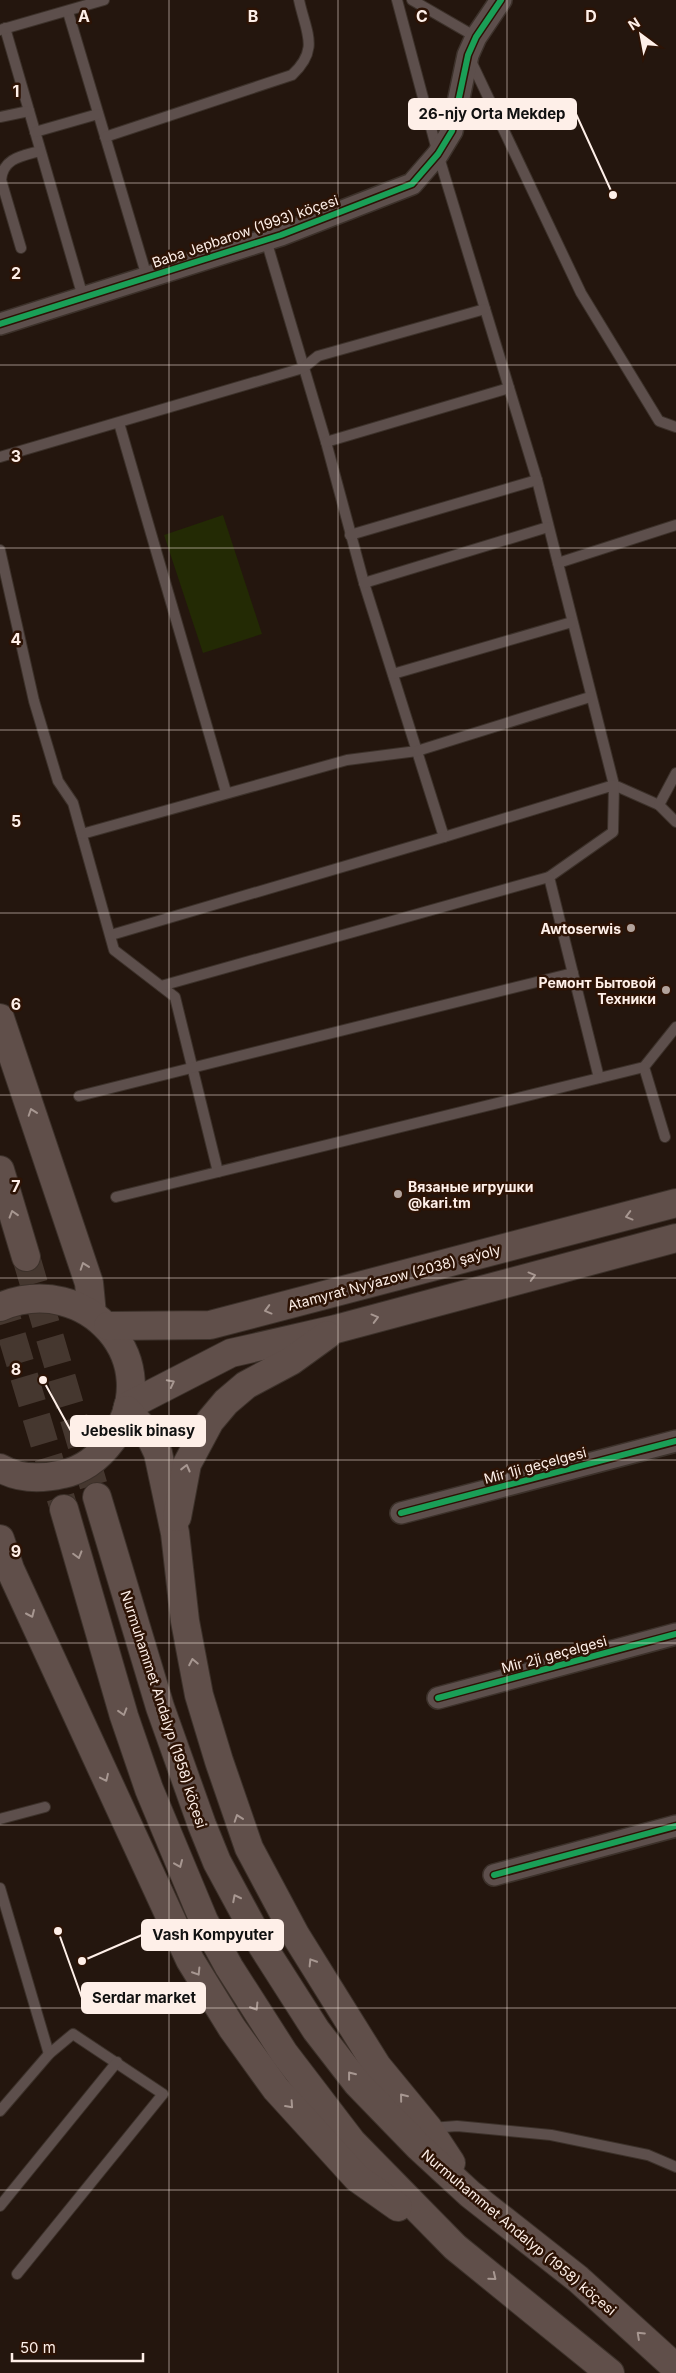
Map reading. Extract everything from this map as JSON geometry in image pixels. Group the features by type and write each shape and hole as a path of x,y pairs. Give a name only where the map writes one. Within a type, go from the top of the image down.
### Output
{"main road":[{"path":"0,1018 90,1283 100,1320 121,1348 128,1367 130,1386 128,1408 119,1431 106,1449 89,1463 69,1472 48,1477 26,1477 0,1468"},
{"path":"0,1170 26,1257"},
{"name":"Atamyrat Nyýazow (2038) şaýoly","path":"100,1320 210,1325 676,1203"},
{"path":"128,1408 231,1353 336,1329 676,1238"},
{"path":"0,1307 13,1301 51,1298 69,1302 100,1320"},
{"path":"174,1533 187,1464 210,1421 226,1402 246,1385 291,1362 336,1329"},
{"path":"128,1408 150,1436 158,1453 174,1533 185,1621 199,1695 218,1761 248,1848 296,1936 377,2066 428,2128 470,2194"},
{"name":"Nurmuhammet Andalyp (1958) köçesi","path":"97,1497 184,1777 217,1862 263,1947 316,2030 357,2083 419,2147 470,2194 578,2279 676,2368"},
{"path":"64,1509 124,1716 149,1788 204,1921 229,1967 284,2052 352,2142 455,2247"},
{"path":"0,1539 5,1564 190,1960 232,2028 276,2089 357,2178 455,2247 610,2373"}],"street":[{"name":"Baba Jepbarow (1993) köçesi","path":"0,324 266,240 412,184 438,154 452,131 472,46 502,0"},
{"name":"Mir 1ji geçelgesi","path":"401,1513 676,1442"},
{"name":"Mir 2ji geçelgesi","path":"438,1698 676,1634"},
{"path":"494,1875 676,1826"}],"lane":[{"path":"83,297 29,111 2,29 68,12 104,0"},
{"path":"105,137 292,75 304,64 310,49 299,0"},
{"path":"161,986 549,877 613,832 614,785 590,697 558,563 536,480 438,154 397,0"},
{"path":"412,0 472,46 581,293 659,421 676,427"},
{"path":"68,12 147,277"},
{"path":"0,117 29,111"},
{"path":"35,132 98,114"},
{"path":"21,248 1,180 1,173 8,162 14,158 40,151"},
{"path":"266,240 326,442 364,583 444,837"},
{"path":"0,457 303,368 318,356 485,309"},
{"path":"326,442 509,388"},
{"path":"119,423 226,792"},
{"path":"350,535 536,480"},
{"path":"558,563 676,525"},
{"path":"364,583 548,527"},
{"path":"0,550 34,702 58,780 73,803 114,950 175,997 218,1172"},
{"path":"393,674 572,622"},
{"path":"82,834 226,792 347,760 417,750 590,697"},
{"path":"659,805 676,773"},
{"path":"111,935 614,785 659,805 676,822"},
{"path":"549,877 599,1078"},
{"path":"79,1096 573,973"},
{"path":"116,1197 644,1067 676,1027"},
{"path":"644,1067 665,1137"},
{"path":"0,1819 45,1806"},
{"path":"0,1888 50,2054"},
{"path":"0,2111 50,2054 73,2034 163,2094 17,2274"},
{"path":"0,2206 117,2062"},
{"path":"428,2128 457,2126 551,2135 648,2155 676,2168"}],"green space":[{"path":"223,515 262,634 203,653 164,535"}],"tunnel":[{"path":"26,1257 97,1497"},
{"path":"0,1296 64,1509"}],"cycle path":[{"path":"0,324 281,235 412,184 438,154 452,131 468,55 476,37 501,0"},
{"path":"401,1513 676,1441"},
{"path":"438,1698 676,1634"},
{"path":"494,1875 676,1826"}],"place":[{"name":"26-njy Orta Mekdep","path":"613,195"},
{"name":"Awtoserwis","path":"631,928"},
{"name":"Ремонт Бытовой Техники","path":"666,990"},
{"name":"Вязаные игрушки @kari.tm","path":"398,1194"},
{"name":"Jebeslik binasy","path":"43,1380"},
{"name":"Serdar market","path":"58,1931"},
{"name":"Vash Kompyuter","path":"82,1961"}]}
